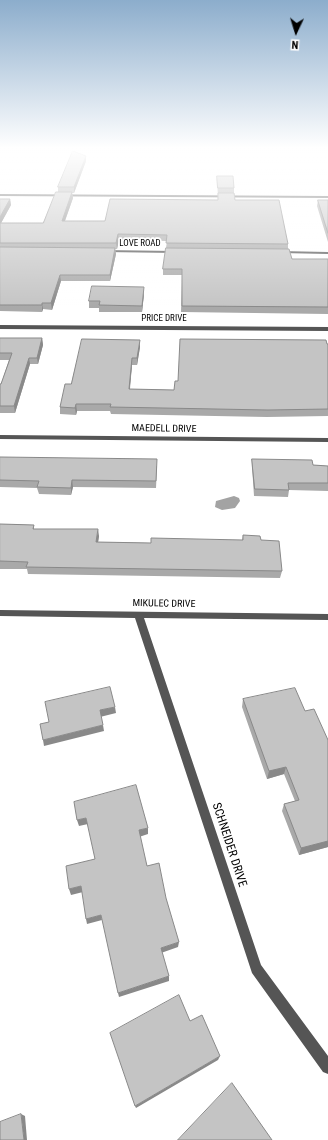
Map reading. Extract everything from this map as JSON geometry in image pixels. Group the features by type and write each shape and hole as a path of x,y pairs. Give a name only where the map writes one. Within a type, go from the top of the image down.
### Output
{"street":[{"name":"LOVE ROAD","path":"102,251 180,252"},
{"path":"273,252 328,253"},
{"name":"PRICE DRIVE","path":"0,327 328,329"},
{"name":"MAEDELL DRIVE","path":"0,437 328,440"},
{"name":"MIKULEC DRIVE","path":"0,613 328,617"},
{"name":"SCHNEIDER DRIVE","path":"138,614 256,969 328,1067"}],"shaded area":[{"path":"234,496 239,498 240,501 235,508 222,510 215,507 216,501"}],"building":[{"path":"0,201 9,201 0,217"},
{"path":"52,201 69,201 62,221 105,221 110,201 279,201 288,244 166,243 167,235 118,234 116,243 0,243 0,223 43,223"},
{"path":"318,201 328,201 328,233"},
{"path":"0,247 115,248 110,275 60,275 51,303 42,303 42,305 0,305"},
{"path":"166,248 289,249 292,259 328,259 328,307 182,306 182,269 163,269"},
{"path":"92,286 144,287 142,306 99,305 100,301 89,301"},
{"path":"0,338 42,338 37,358 29,358 14,406 0,406 0,384 12,353 0,353"},
{"path":"82,339 140,340 137,358 132,358 129,389 174,390 175,381 178,381 180,339 326,340 328,344 328,409 268,410 110,407 111,404 76,404 75,408 60,407 65,384 71,384"},
{"path":"0,457 157,459 156,481 72,480 71,488 37,487 39,481 0,480"},
{"path":"252,459 312,460 313,465 328,466 328,483 288,483 289,490 255,489"},
{"path":"0,524 34,525 33,529 98,529 96,542 151,543 151,538 243,540 243,535 260,536 261,540 279,541 282,571 26,567 28,562 0,561"},
{"path":"110,687 115,707 100,710 103,725 43,740 40,724 49,722 45,702"},
{"path":"295,688 305,711 314,709 328,740 328,841 301,848 284,804 299,800 286,767 269,771 243,699"},
{"path":"136,785 148,828 139,830 147,866 159,863 166,898 179,942 161,948 169,976 118,993 101,915 86,919 81,886 69,889 66,866 95,859 86,818 77,820 74,802"},
{"path":"179,995 190,1021 202,1015 220,1056 135,1106 110,1033"},
{"path":"232,1083 272,1140 178,1140"},
{"path":"21,1114 24,1140 0,1140 0,1122"}]}
